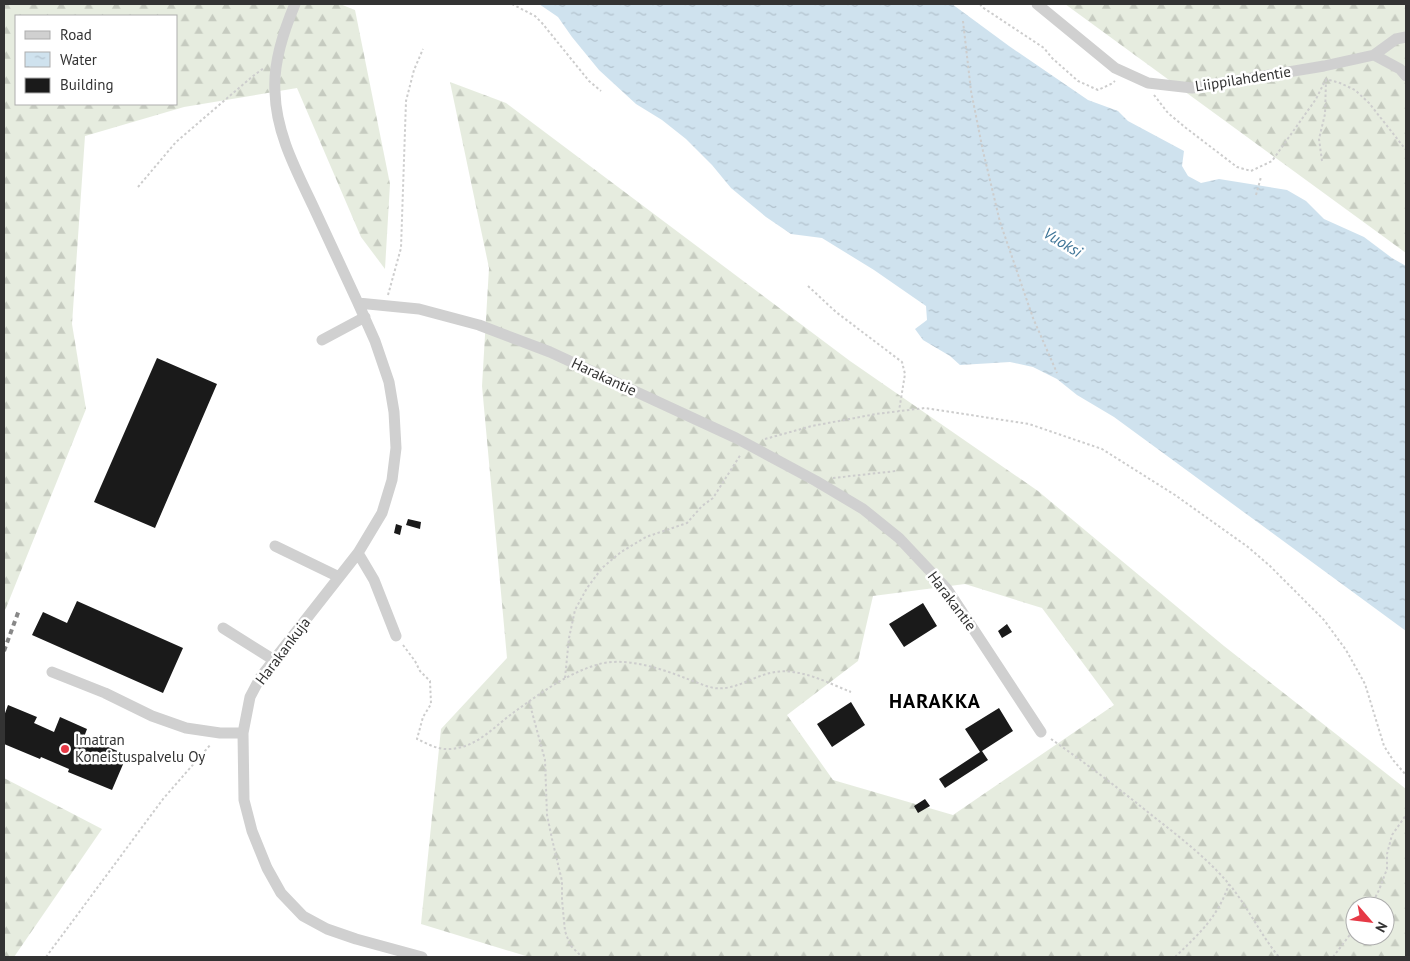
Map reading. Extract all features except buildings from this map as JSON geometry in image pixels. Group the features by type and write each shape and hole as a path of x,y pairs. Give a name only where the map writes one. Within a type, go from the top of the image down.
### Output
{"street":[{"path":"295,4 278,58 274,91 279,123 289,156 358,303"},
{"name":"Liippilahdentie","path":"1037,4 1115,68 1148,84 1192,88 1324,66 1374,55"},
{"path":"1406,37 1396,38 1374,55 1400,68 1406,76"},
{"name":"Harakantie","path":"358,303 386,304 419,309 479,325 550,352 748,444 863,509 899,538 947,589 1041,732"},
{"name":"Harakankuja","path":"358,303 366,318 389,382 394,412 396,448 392,480 382,513 358,553 260,678 250,697 243,733 244,800 252,831 267,868 282,893 303,916 327,929 356,939 422,957"},
{"path":"322,340 366,318"},
{"path":"275,546 339,577"},
{"path":"358,553 374,580 396,636"},
{"path":"223,628 274,660"},
{"path":"52,672 105,693 152,716 186,728 220,733 243,733"}],"path":[{"path":"512,4 535,16 589,81 601,91"},
{"path":"980,4 1044,48 1052,58 1078,81 1098,90 1111,84 1125,73"},
{"path":"963,21 971,91 1000,222 1033,318 1057,373"},
{"path":"386,304 401,248 406,101 414,70 423,49"},
{"path":"138,187 176,142 253,76 278,58"},
{"path":"1322,161 1319,140 1326,114 1324,66"},
{"path":"1326,79 1355,90 1369,103 1406,150"},
{"path":"1148,84 1168,113 1237,167 1251,171 1272,161 1316,99 1326,79"},
{"path":"1256,195 1261,177"},
{"path":"808,286 836,312 902,362 905,374 899,411"},
{"path":"565,678 569,638 575,610 587,588 602,568 620,552 646,537 687,523 702,506 713,498 748,444 812,426 876,414 925,408 1029,424 1102,450 1174,495 1248,547 1270,566 1324,620 1346,650 1365,684 1384,746 1406,775"},
{"path":"816,481 850,475 896,471"},
{"path":"396,636 420,671 430,681 431,704 423,717 417,739 431,746 445,749 472,743 491,732 511,714 565,678 598,664 633,663 680,676 713,688 730,688 775,672 794,671 851,692"},
{"path":"529,701 545,760 547,815 562,881 564,931 570,945 582,957"},
{"path":"1041,732 1166,825 1199,853 1229,884 1278,957"},
{"path":"46,957 162,800 220,733"},
{"path":"1377,896 1387,869 1387,854 1392,835 1406,815"},
{"path":"1174,957 1209,923 1223,901 1229,884"},
{"path":"1333,957 1345,941"}],"green space":[{"path":"4,4 340,4 355,10 390,184 385,269 361,237 297,88 184,107 85,136 72,324 86,409 4,613"},
{"path":"1065,4 1406,4 1406,253"},
{"path":"450,82 506,103 850,361 1038,491 1224,646 1406,789 1406,957 529,957 421,924 441,729 507,658 482,386 489,268","holes":["965,584 1042,608 1114,705 953,815 833,780 787,715 858,661 873,596"]},
{"path":"4,778 102,829 14,957 4,957"}],"water":[{"name":"Vuoksi","path":"539,4 952,4 1088,100 1118,111 1128,121 1184,151 1182,166 1188,176 1201,183 1219,179 1287,190 1306,201 1324,219 1364,237 1406,266 1406,631 1114,417 1077,395 1057,379 1033,367 1010,362 960,365 950,356 923,340 915,329 927,320 926,306 874,270 822,238 791,234 766,217 731,188 712,165 686,139 662,120 636,104 599,70 558,17"}],"railway":[{"path":"4,651 19,610"}],"place":[{"name":"Imatran Koneistuspalvelu Oy","path":"65,749"}],"district":[{"name":"HARAKKA","path":"935,701"}]}
